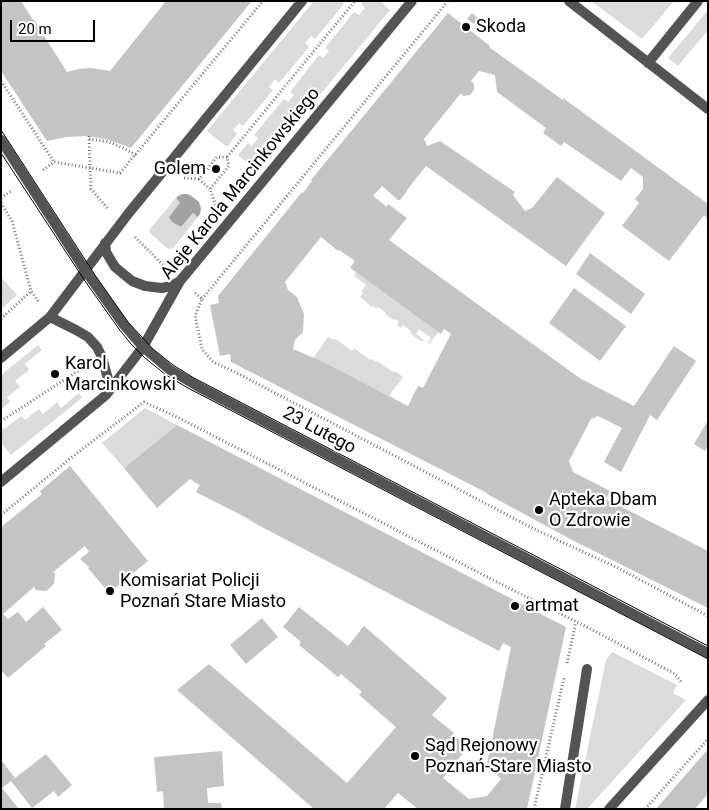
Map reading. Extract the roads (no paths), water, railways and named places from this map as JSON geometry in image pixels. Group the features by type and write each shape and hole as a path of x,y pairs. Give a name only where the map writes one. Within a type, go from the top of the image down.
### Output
{"street":[{"path":"1,358 50,317 120,222 302,1"},
{"name":"Aleje Karola Marcinkowskiego","path":"1,482 106,395 143,347 180,281 412,1"},
{"path":"569,1 708,109"},
{"path":"648,63 698,1"},
{"name":"23 Lutego","path":"1,140 85,270 127,329 143,347 170,370 199,387 708,653"},
{"path":"105,243 106,252 115,267 132,281 145,286 162,288 180,281"},
{"path":"50,317 88,337 97,347 108,379 106,395"},
{"path":"565,809 587,669"},
{"path":"609,809 708,700"}],"tram line":[{"path":"1,130 95,275 128,322 153,349 173,365 194,378 708,646"},
{"path":"1,153 85,281 119,329 145,358 166,375 708,659"}],"place":[{"name":"Skoda","path":"466,27"},
{"name":"Golem","path":"216,169"},
{"name":"Karol Marcinkowski","path":"55,374"},
{"name":"Apteka Dbam O Zdrowie","path":"539,510"},
{"name":"Komisariat Policji Poznań Stare Miasto","path":"110,591"},
{"name":"artmat","path":"515,606"},
{"name":"Sąd Rejonowy Poznań-Stare Miasto","path":"415,756"}]}
